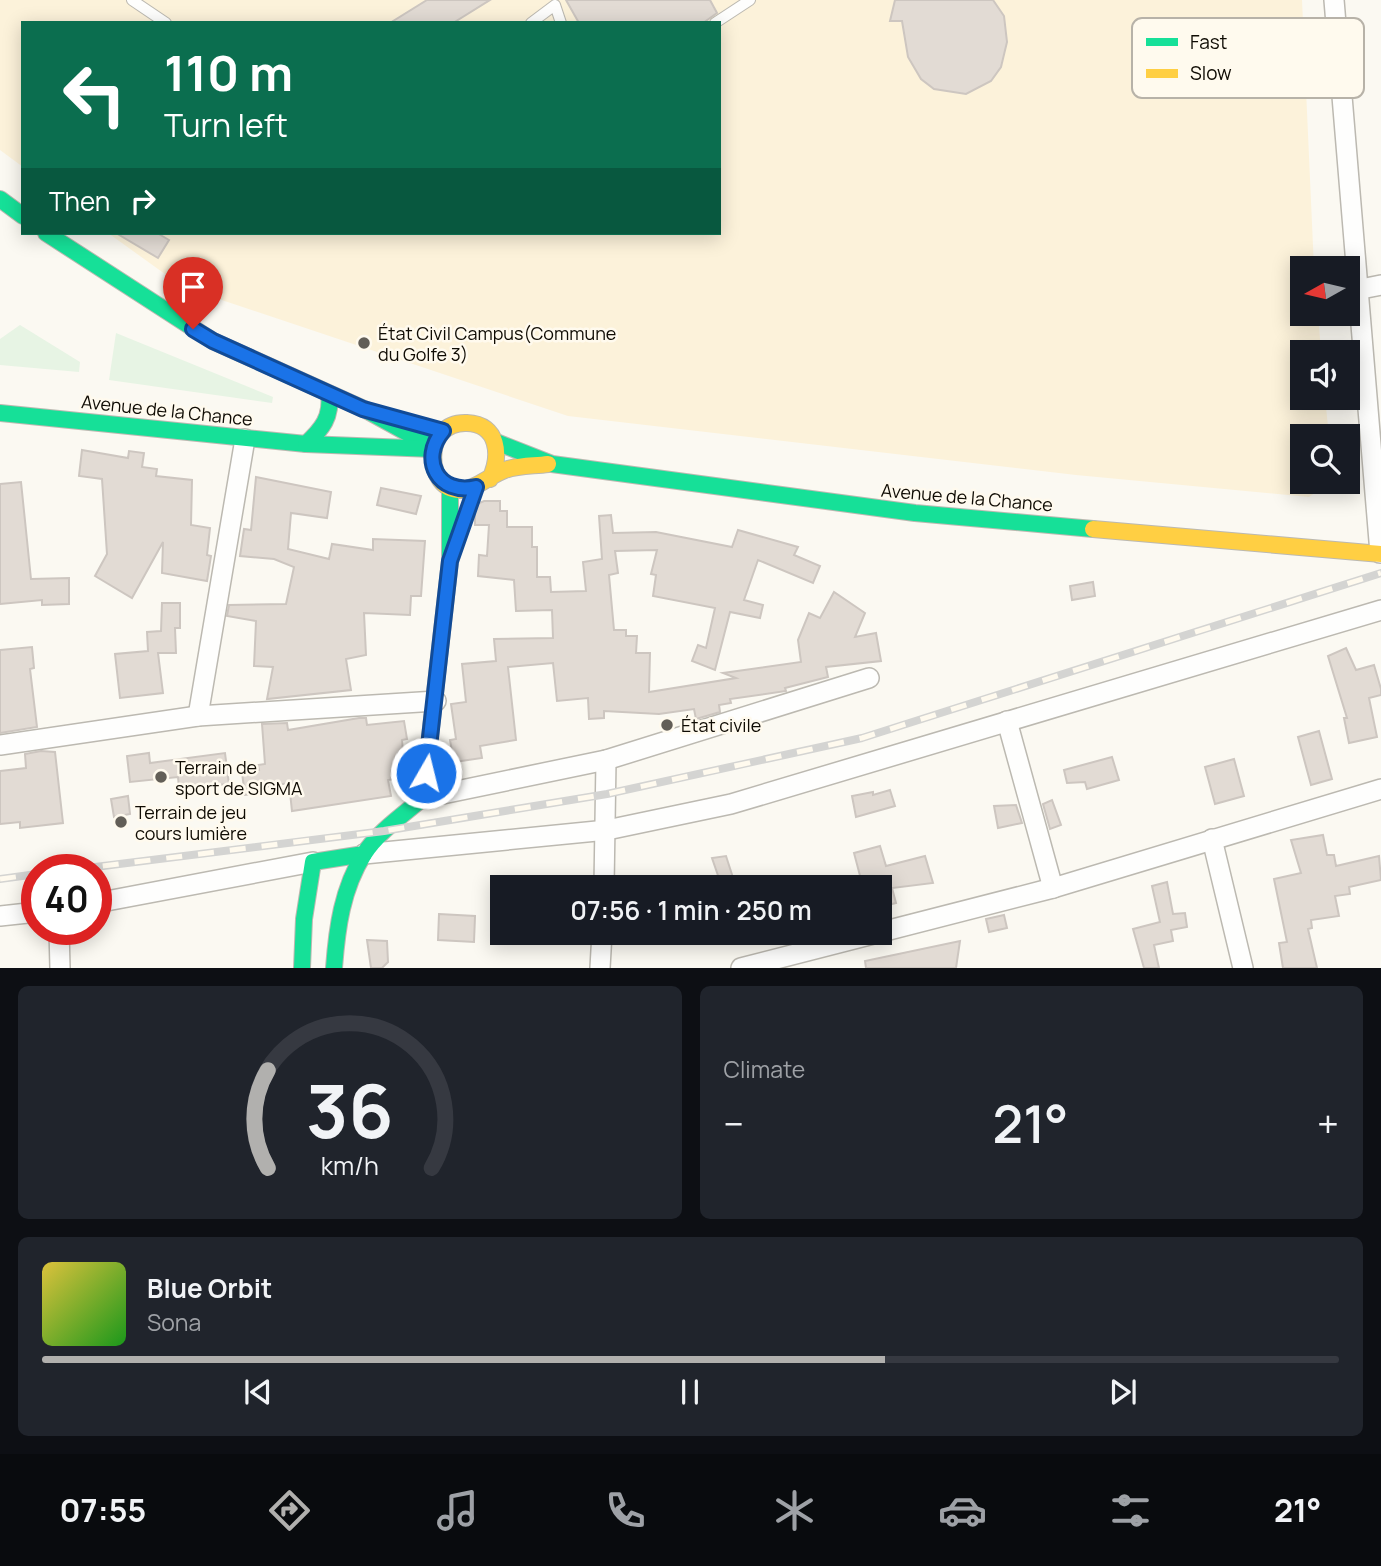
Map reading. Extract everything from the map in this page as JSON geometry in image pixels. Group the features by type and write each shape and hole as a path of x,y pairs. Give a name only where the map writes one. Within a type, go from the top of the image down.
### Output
{"main road":[{"path":"0,199 21,215"},
{"path":"49,235 213,341 363,409 433,448"},
{"path":"306,444 323,430 329,419 329,394"},
{"path":"363,409 443,431"},
{"name":"Avenue de la Chance","path":"0,413 306,444 433,448"},
{"path":"450,561 476,495 499,458 496,442 487,429 472,423 457,423 443,431 433,448 435,469 450,487 476,495"},
{"name":"Avenue de la Chance","path":"496,442 552,464 915,513 1380,554"},
{"name":"Avenue de la Chance","path":"331,446 388,456 435,469"},
{"name":"Avenue de la Chance","path":"476,495 503,470 552,464"},
{"path":"334,968 338,916 364,854 384,831 423,797 450,561 450,487"},
{"path":"302,968 304,919 313,862 364,854"}],"street":[{"path":"1334,0 1335,18"},
{"path":"1341,98 1353,256"},
{"path":"1360,289 1381,285"},
{"path":"1359,326 1380,554"},
{"path":"198,716 245,439"},
{"path":"364,854 607,830 731,804 1381,610"},
{"path":"423,797 606,760 869,678"},
{"path":"0,745 198,716 436,701"},
{"path":"1007,721 1053,888"},
{"path":"605,875 606,760"},
{"path":"741,968 807,960 1381,789"},
{"path":"1212,839 1243,968"},
{"path":"112,900 313,862"},
{"path":"0,916 21,914"},
{"path":"59,945 60,968"},
{"path":"600,968 601,945"}],"lane":[{"path":"132,0 163,21"},
{"path":"718,21 750,0"},
{"path":"534,21 559,2"},
{"path":"559,2 561,21"}],"shaded area":[{"path":"0,0 1302,0 1303,18 1132,18 1132,98 1306,98 1313,256 1290,256 1290,326 1319,326 1320,340 1290,340 1290,410 1326,410 1328,424 1290,424 1290,494 1313,494 1309,497 1076,475 568,416 183,287 111,235 721,235 721,21 21,21 21,166 0,150"}],"green space":[{"path":"20,325 80,362 79,372 0,365 0,339"},
{"path":"116,333 273,397 272,403 109,380"}],"building":[{"path":"427,0 490,0 456,21 393,21"},
{"path":"566,0 710,0 717,13 706,21 578,21"},
{"path":"895,0 993,0 1004,16 1007,42 1001,67 991,81 966,94 934,89 921,79 908,57 902,21 890,21"},
{"path":"119,235 160,235 169,240 158,258"},
{"path":"82,450 128,458 129,451 144,453 142,467 157,469 156,476 192,480 191,525 210,528 207,555 211,556 207,581 162,573 163,542 132,598 95,576 107,554 102,479 79,476"},
{"path":"256,477 331,492 327,518 291,513 288,549 329,559 332,544 373,550 373,539 425,541 421,596 411,596 410,615 364,613 366,655 346,659 351,690 267,699 273,667 254,666 256,621 227,616 229,605 286,604 294,567 274,559 240,556 244,529 251,530"},
{"path":"21,482 31,579 69,578 69,604 42,605 42,600 0,604 0,484"},
{"path":"381,488 421,496 416,514 377,505"},
{"path":"500,501 500,511 507,511 507,527 532,527 532,547 537,547 537,577 550,577 551,592 586,591 583,562 602,559 599,516 611,515 613,533 656,532 732,547 738,530 798,547 794,555 820,566 813,583 758,560 744,600 763,605 760,618 730,612 715,670 692,661 698,645 706,648 715,608 653,596 656,575 651,574 657,550 615,551 618,573 609,575 614,630 626,630 626,636 637,636 636,653 650,653 649,692 736,678 723,673 801,662 798,640 809,613 820,618 834,592 865,613 855,637 876,633 881,661 826,667 828,677 785,688 786,691 730,699 731,703 719,705 720,712 696,719 694,709 659,714 604,711 604,718 589,719 588,698 557,701 553,663 508,667 516,740 480,746 482,758 454,762 450,740 456,739 451,704 466,702 462,664 496,661 494,639 553,638 552,610 516,611 514,580 478,576 479,555 487,556 489,525 475,525 475,511 477,504"},
{"path":"1093,582 1095,596 1072,600 1070,586"},
{"path":"162,603 180,603 180,628 175,628 176,653 158,653 163,693 120,698 115,654 148,651 147,632 161,631"},
{"path":"32,647 34,668 30,669 37,727 0,733 0,650"},
{"path":"1346,648 1356,670 1374,665 1381,689 1381,695 1369,698 1377,737 1349,743 1344,718 1347,718 1328,656"},
{"path":"366,718 367,725 404,721 407,739 402,740 403,752 398,753 401,778 388,780 391,796 292,811 289,783 260,788 261,793 245,795 242,773 259,770 258,765 265,764 262,724 287,723 288,730"},
{"path":"1319,731 1332,779 1311,785 1298,737"},
{"path":"55,752 63,823 20,828 20,822 0,824 0,771 26,768 25,754"},
{"path":"149,753 150,763 225,753 229,784 179,788 178,777 130,782 127,756"},
{"path":"1112,757 1119,780 1087,789 1085,782 1067,783 1064,770"},
{"path":"1234,759 1244,796 1215,804 1205,767"},
{"path":"890,790 895,806 856,817 852,796 873,792 873,795"},
{"path":"128,796 130,814 114,817 111,799"},
{"path":"1052,800 1061,825 1050,829 1043,804"},
{"path":"1016,805 1022,823 998,828 994,806"},
{"path":"1323,835 1327,855 1334,855 1336,866 1379,856 1381,880 1349,887 1350,894 1335,896 1339,916 1311,920 1312,928 1308,929 1317,968 1283,968 1279,943 1287,942 1274,879 1301,873 1291,840"},
{"path":"880,846 886,866 925,856 933,883 892,888 892,875 860,875 854,853"},
{"path":"726,856 732,875 718,875 712,858"},
{"path":"1167,882 1173,914 1185,913 1187,927 1171,930 1173,941 1154,945 1159,968 1144,968 1133,929 1160,922 1152,886"},
{"path":"892,888 896,903 892,904"},
{"path":"439,914 475,916 474,942 438,940"},
{"path":"1004,915 1007,928 989,932 986,919"},
{"path":"367,940 387,941 388,962 382,968 371,968"},
{"path":"960,941 956,968 866,968 865,961"}],"railway":[{"path":"112,865 384,831 607,794 862,738 1381,573"},
{"path":"0,879 21,876"}],"traffic: fast":[{"path":"0,199 21,215"},
{"path":"49,235 213,341 364,409 433,447"},
{"path":"306,444 325,422 329,409 329,394"},
{"path":"0,413 306,444 433,449"},
{"path":"496,442 552,464 915,513 1093,529"},
{"path":"334,968 342,909 357,867 376,838 423,798 450,561 450,487"},
{"path":"302,968 304,919 313,862 364,854"}],"traffic: slow":[{"path":"490,479 493,470 496,461 496,451 495,443 486,429 467,423 452,425 442,433 435,444 433,457 440,480 449,488 467,489 478,485 483,481 489,478 494,475 505,470 548,464"},
{"path":"1093,529 1381,554"}],"place":[{"name":"État Civil Campus(Commune du Golfe 3)","path":"364,343"},
{"name":"État civile","path":"667,725"},
{"name":"Terrain de sport de SIGMA","path":"161,777"},
{"name":"Terrain de jeu cours lumière","path":"121,822"}],"route":[{"path":"193,329 213,341 363,409 443,431 433,449 432,459 438,476 450,487 463,490 476,487 450,561 426,773"}]}
